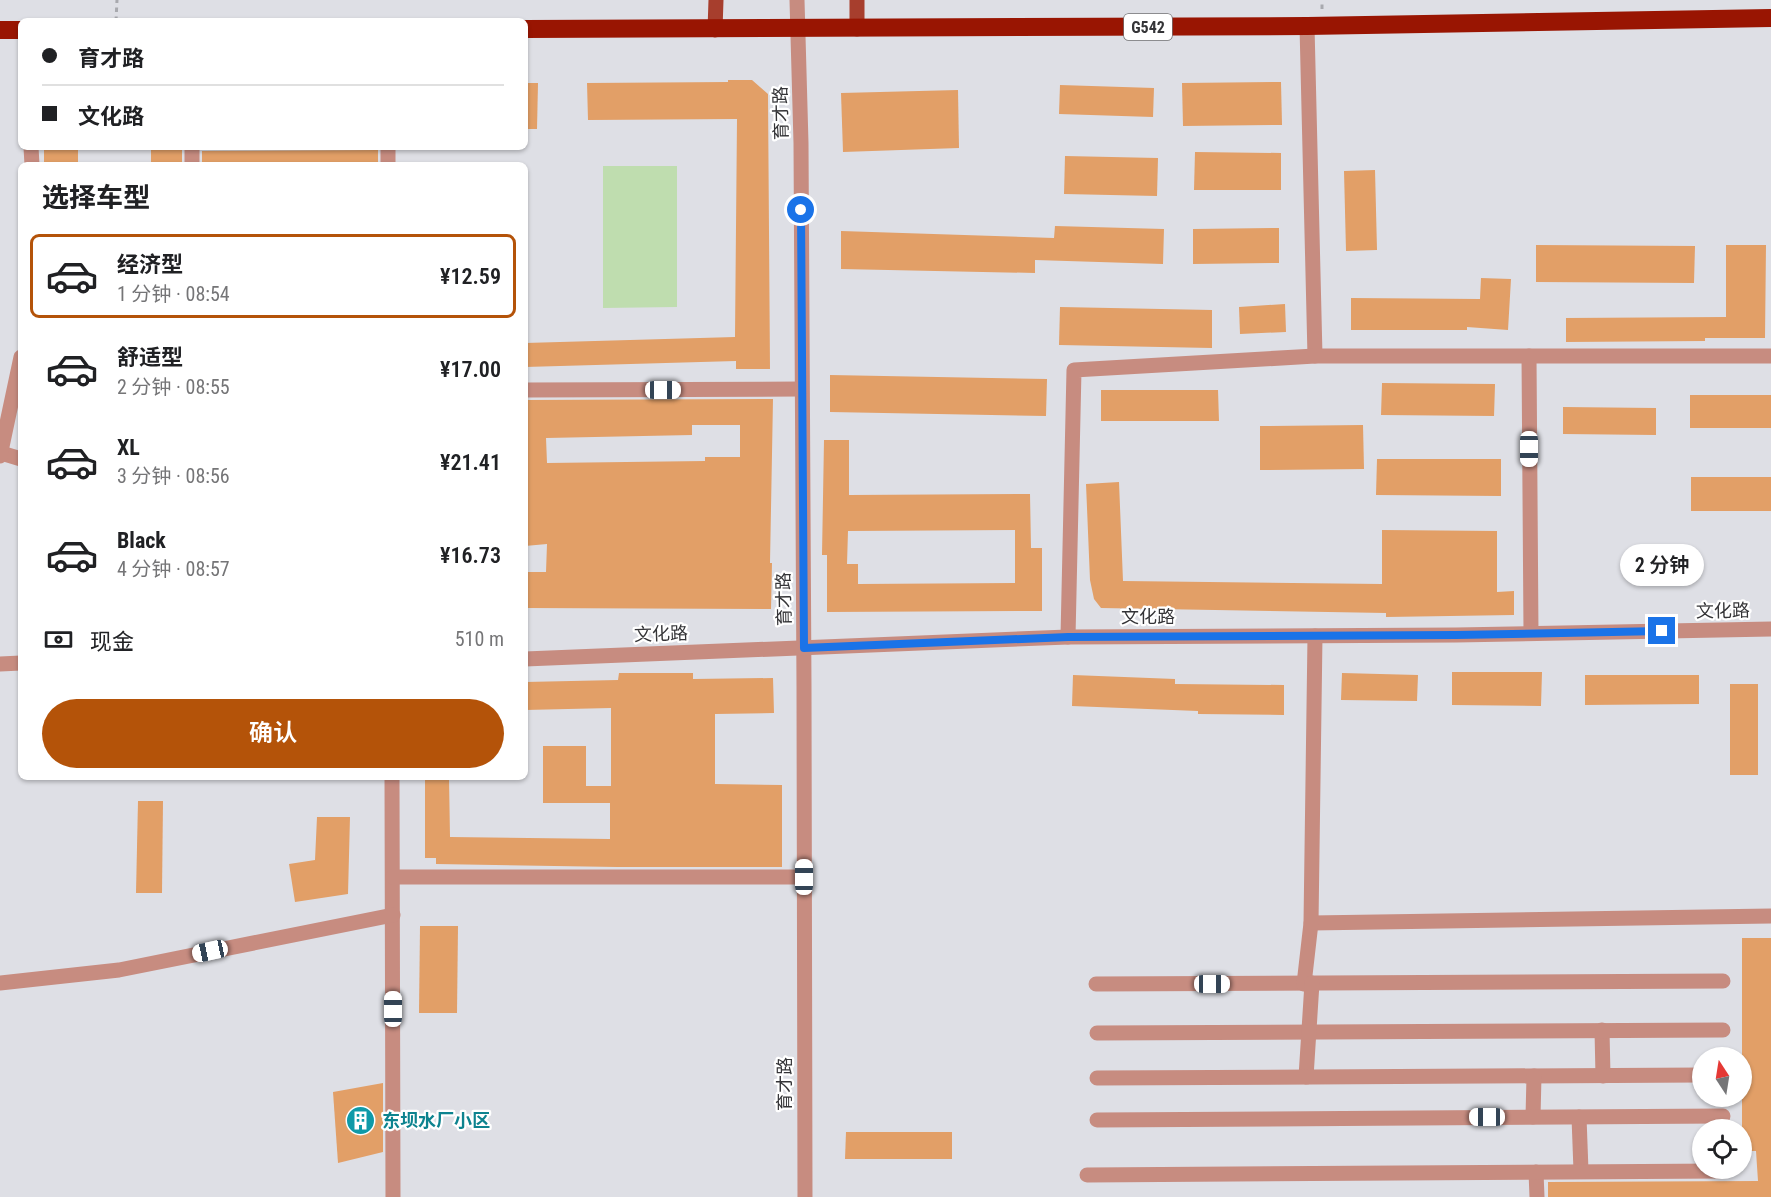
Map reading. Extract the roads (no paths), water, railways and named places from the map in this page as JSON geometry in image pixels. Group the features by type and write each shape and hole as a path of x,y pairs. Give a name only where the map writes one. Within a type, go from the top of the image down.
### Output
{"highway":[{"name":"G542","path":"528,29 799,30 1307,26 1771,18"},
{"path":"0,30 18,30"}],"main road":[{"path":"715,30 716,0"},
{"path":"857,0 857,29"}],"street":[{"name":"育才路","path":"797,0 804,648 805,1197"},
{"path":"1307,26 1315,356"},
{"path":"1068,637 1074,370 1315,356 1771,356"},
{"path":"1529,356 1531,633"},
{"path":"18,371 0,455 18,458"},
{"path":"528,390 801,389"},
{"name":"文化路","path":"528,658 1068,637 1771,630"},
{"path":"1306,1077 1311,923 1315,636"},
{"path":"0,664 18,663"},
{"path":"392,780 393,1197"},
{"path":"393,877 804,877"},
{"path":"0,984 119,970 393,915"},
{"path":"1311,923 1771,916"},
{"path":"1096,984 1723,981"},
{"path":"1602,1030 1603,1076"},
{"path":"1097,1033 1723,1030"},
{"path":"1097,1078 1692,1075"},
{"path":"1533,1076 1533,1117"},
{"path":"1097,1120 1724,1116"},
{"path":"1579,1117 1581,1171"},
{"path":"1087,1175 1692,1171"},
{"path":"1536,1172 1537,1197"}],"place":[{"name":"东坝水厂小区","path":"361,1121"}]}
